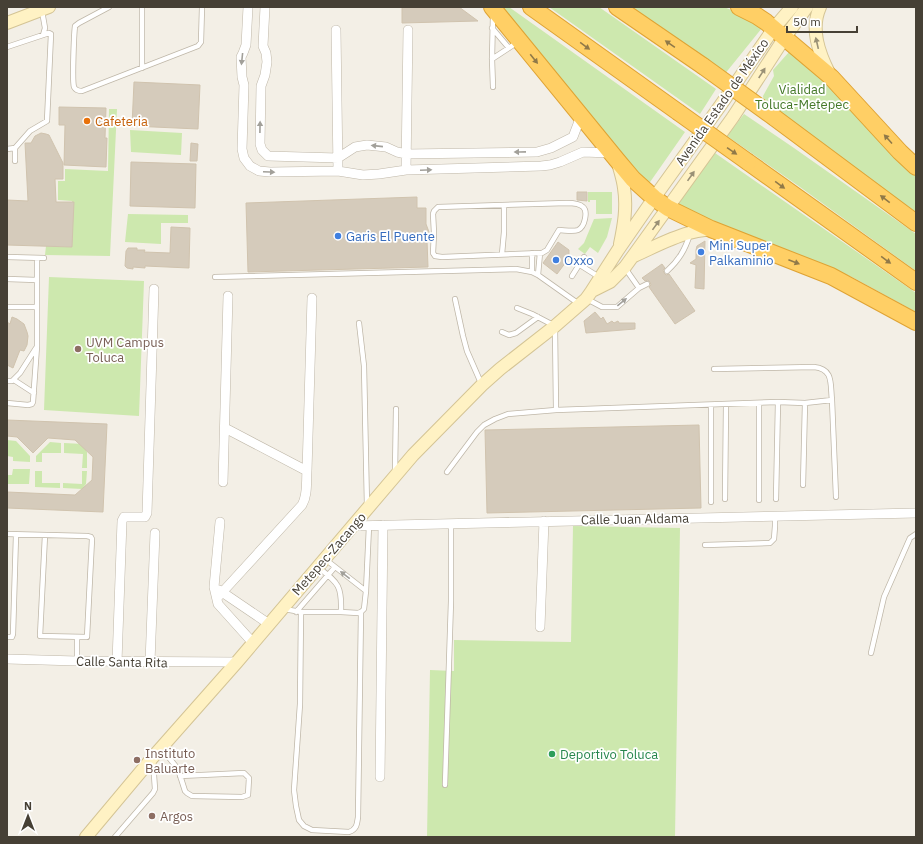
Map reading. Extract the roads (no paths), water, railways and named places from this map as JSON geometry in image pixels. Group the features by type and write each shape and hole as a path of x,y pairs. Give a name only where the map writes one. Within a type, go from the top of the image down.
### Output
{"highway":[{"path":"492,7 514,44 581,116 633,179 654,198 668,208 711,229 831,276 916,322"},
{"path":"531,7 916,282"},
{"path":"617,7 776,118 916,223"},
{"path":"739,7 757,16 780,33 831,77 900,152 916,167"}],"main road":[{"name":"Avenida Estado de México","path":"668,208 733,117 780,33 792,7"},
{"name":"Avenida Estado de México","path":"654,198 720,106 780,33 807,7"},
{"path":"820,7 816,22 816,35 821,56 831,77"},
{"path":"7,23 46,8"},
{"path":"614,156 622,180 625,197 625,215 618,250"},
{"name":"Metepec-Zacango","path":"86,837 157,752 237,662 413,455 482,385 555,326 585,298 654,198"},
{"name":"Metepec-Zacango","path":"585,298 610,282 625,267 668,208"},
{"path":"633,256 690,232 711,229"}],"street":[{"path":"248,7 246,45 242,53 242,76 244,85 242,149 244,158 250,166 259,171 338,171 363,175 406,170 541,166 560,162 583,152 614,156"},
{"path":"265,7 263,46 266,53 267,62 265,75 261,86 260,144 262,150 268,156 338,158 355,147 367,145 386,147 406,154 537,152 551,148 573,137 581,116"},
{"path":"336,30 338,171"},
{"path":"406,170 408,30"},
{"path":"246,45 263,46"},
{"path":"244,85 261,86"},
{"path":"573,137 583,152"},
{"path":"551,148 560,162"},
{"path":"117,662 122,521 124,517 144,518 147,513 154,289"},
{"path":"223,482 228,296"},
{"path":"253,643 218,604 220,595 302,505 305,496 312,298"},
{"path":"225,428 307,471"},
{"name":"Calle Juan Aldama","path":"353,526 916,512"},
{"path":"540,626 544,521"},
{"path":"220,522 214,587 220,595 241,605 269,624"},
{"path":"380,777 383,525"},
{"path":"150,662 155,533"},
{"path":"232,618 241,605"},
{"name":"Calle Santa Rita","path":"7,659 117,662 237,662"}],"lane":[{"path":"109,7 75,26 73,71 74,88 78,91 82,91 200,45 202,7"},
{"path":"142,7 142,68"},
{"path":"492,7 493,87"},
{"path":"43,35 46,28 46,8"},
{"path":"492,28 514,44 492,59"},
{"path":"7,47 49,32 51,34 47,120 30,131 15,148 15,161"},
{"path":"7,149 15,148"},
{"path":"567,203 582,206 585,211 584,222 581,228 575,230 559,230 546,250 540,254 435,256 433,253 433,214 435,208 567,203"},
{"path":"502,254 504,205"},
{"path":"667,271 680,257 687,243 690,232"},
{"path":"532,254 532,272"},
{"path":"538,274 540,254"},
{"path":"7,257 44,258"},
{"path":"572,276 584,257"},
{"path":"7,403 28,405 32,404 33,402 36,346 37,258"},
{"path":"580,265 600,278"},
{"path":"625,267 639,288"},
{"path":"215,277 516,269 538,274 602,307 617,307 639,288 647,284"},
{"path":"7,279 37,280"},
{"path":"455,300 467,351 482,385"},
{"path":"7,307 37,307"},
{"path":"517,308 538,316 555,326 556,410"},
{"path":"502,332 509,335 516,333 538,316"},
{"path":"359,323 364,366 367,510"},
{"path":"7,381 14,380 20,373 36,346"},
{"path":"714,369 814,367 822,368 828,372 832,400 836,497"},
{"path":"14,380 34,393"},
{"path":"447,472 484,425 508,414 556,410 832,400"},
{"path":"776,499 778,402"},
{"path":"803,485 805,402"},
{"path":"759,403 760,500"},
{"path":"711,405 711,502"},
{"path":"725,499 726,405"},
{"path":"394,477 396,409"},
{"path":"705,545 770,543 774,540 776,526 775,516"},
{"path":"445,785 451,601 451,524"},
{"path":"335,567 299,612 300,704 294,790 299,820 304,826 312,830 349,832 356,828 358,817 361,612 364,609 366,591 369,526"},
{"path":"7,534 87,536 92,539 87,637 40,636 45,535"},
{"path":"7,637 12,637 13,635 16,534"},
{"path":"871,653 884,597 910,538 916,534"},
{"path":"321,563 335,567 366,591"},
{"path":"321,563 339,589 341,612"},
{"path":"282,608 299,612 361,612"},
{"path":"76,661 77,637"},
{"path":"157,752 178,769 180,776 185,791 192,796 242,797 248,795 249,778 244,773 180,776"},
{"path":"115,837 154,790 157,752"}],"place":[{"name":"Cafeteria","path":"87,121"},
{"name":"Garis El Puente","path":"338,236"},
{"name":"Mini Super Palkaminio","path":"701,252"},
{"name":"Oxxo","path":"556,260"},
{"name":"UVM Campus Toluca","path":"78,349"},
{"name":"Deportivo Toluca","path":"552,754"},
{"name":"Instituto Baluarte","path":"137,760"},
{"name":"Argos","path":"152,816"}],"park label":[{"name":"Vialidad Toluca-Metepec","path":"802,96"}]}
